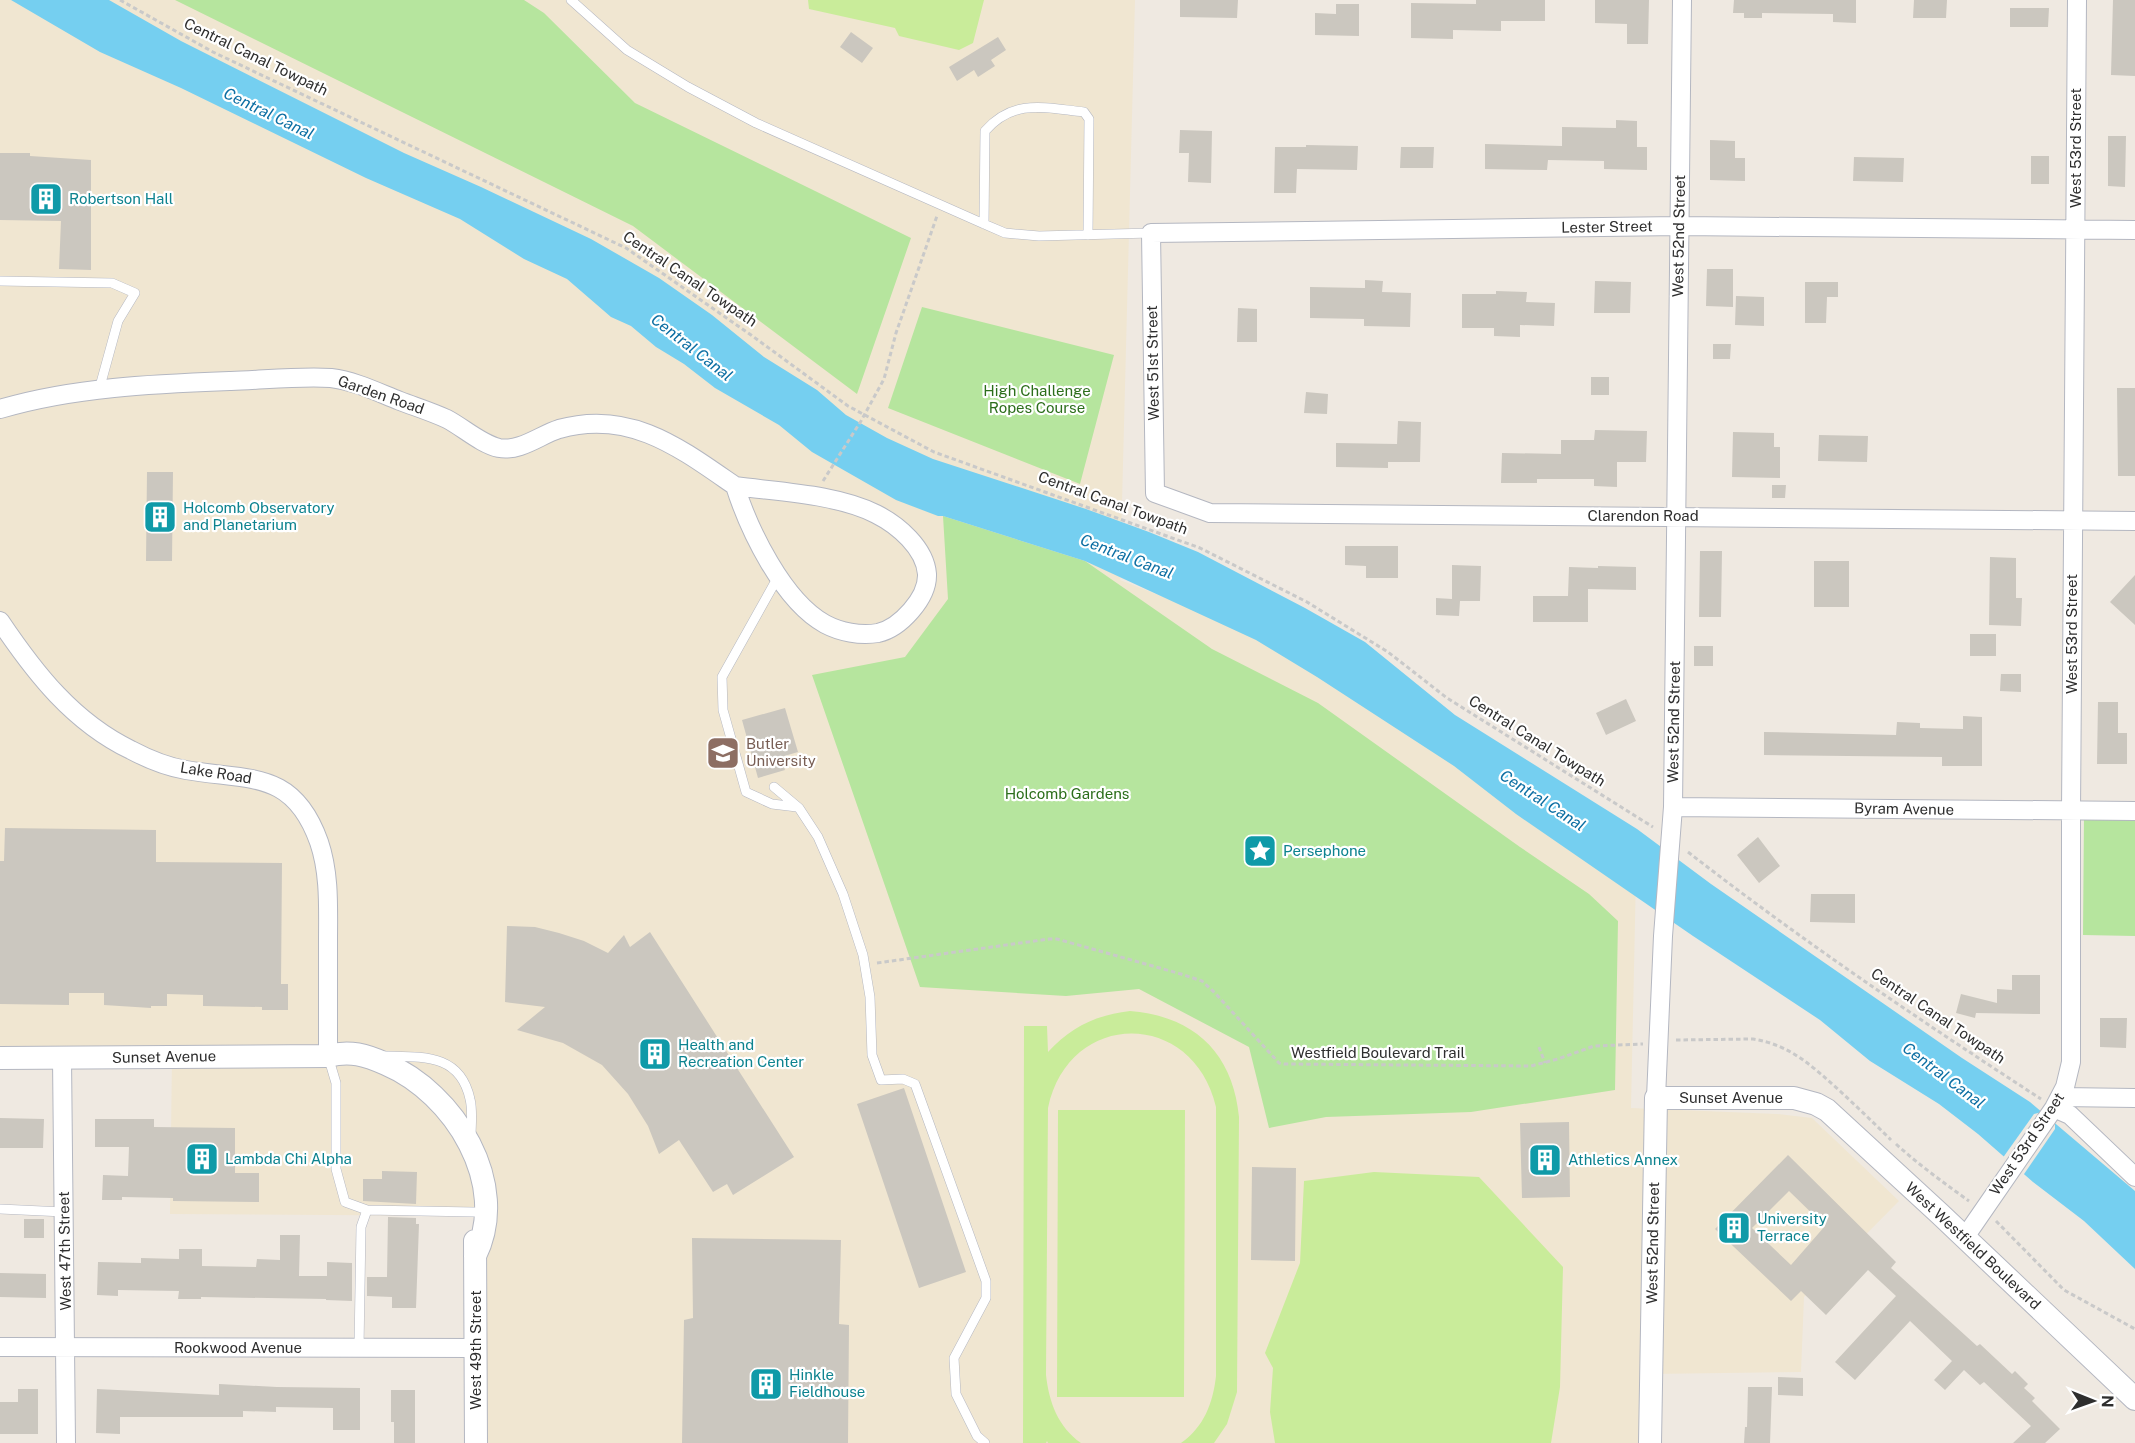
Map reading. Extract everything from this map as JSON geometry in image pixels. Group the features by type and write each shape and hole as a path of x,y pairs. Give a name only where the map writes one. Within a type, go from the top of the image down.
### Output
{"street":[{"name":"West 52nd Street","path":"1650,1443 1656,1098 1673,807 1682,0"},
{"name":"West 53rd Street","path":"1965,1237 2058,1103 2070,1074 2077,0"},
{"name":"Lester Street","path":"1151,233 1680,226 2135,230"},
{"name":"West 51st Street","path":"1151,233 1155,493"},
{"name":"Garden Road","path":"0,409 42,398 99,390 317,377 353,382 444,418 492,446 501,448 519,447 552,432 577,425 600,423 632,428 662,438 735,486 837,501 868,510 897,528 915,545 923,559 927,573 921,597 903,618 881,632 864,634 840,630 824,624 810,615 778,576 742,510 735,486"},
{"name":"Clarendon Road","path":"1155,493 1210,513 2135,520"},
{"name":"Lake Road","path":"0,621 22,653 57,696 104,736 137,754 175,767 265,782 285,791 301,808 314,829 326,873 328,1056"},
{"name":"Byram Avenue","path":"1673,807 2135,811"},
{"name":"Sunset Avenue","path":"0,1058 328,1056 343,1052 367,1055 404,1071 426,1088 454,1119 471,1145 477,1181"},
{"name":"Sunset Avenue","path":"328,1056 395,1082 415,1096 447,1127 477,1181"},
{"name":"West 47th Street","path":"62,1058 66,1443"},
{"name":"Sunset Avenue","path":"1656,1098 1805,1100"},
{"path":"2058,1103 2135,1098"},
{"name":"West Westfield Boulevard","path":"1805,1100 1827,1110 1844,1124 2135,1399"},
{"path":"2058,1103 2135,1177"},
{"name":"West 49th Street","path":"476,1443 474,1212 477,1181"},
{"name":"West 49th Street","path":"475,1256 486,1228 477,1181"},
{"name":"Rookwood Avenue","path":"0,1347 476,1348"}],"lane":[{"path":"571,0 627,50 688,87 756,123 1005,233 1039,236 1151,233"},
{"path":"984,224 985,131 994,121 1014,109 1033,106 1084,112 1089,119 1088,235"},
{"path":"0,281 112,283 135,293 118,321 99,390"},
{"path":"778,576 722,677 723,710 746,792 772,804 799,808"},
{"path":"774,787 799,808 818,837 843,894 864,964 870,997 872,1055 878,1072 881,1080 903,1079 915,1084 986,1281 986,1298 954,1358 956,1394 977,1436 985,1443"},
{"path":"367,1055 432,1058 448,1064 462,1076 470,1100 471,1145"},
{"path":"328,1056 336,1083 336,1169 345,1202 368,1210 474,1212"},
{"path":"0,1209 64,1212"},
{"path":"359,1348 361,1227 368,1210"}],"path":[{"name":"Central Canal Towpath","path":"120,0 213,52 626,248 848,406 934,452 1200,548 1307,602 1388,652 1447,698 1671,843 1881,993 2058,1103"},
{"path":"829,471 884,380 896,333 940,206"},
{"name":"Westfield Boulevard Trail","path":"864,964 1052,939 1202,981 1281,1064 1531,1066 1594,1046 1644,1044"},
{"path":"1539,1047 1545,1063"},
{"path":"2000,1224 2064,1290 2135,1329"}],"shaded area":[{"name":"Butler University","path":"0,0 1135,0 1120,580 1256,633 1636,874 1631,1108 1777,1114 1812,1118 1899,1201 1804,1297 1801,1372 1649,1374 1648,1443 482,1443 482,1216 170,1214 172,1056 0,1055"}],"green space":[{"path":"175,0 524,0 544,13 635,103 911,238 857,394 633,226"},
{"path":"808,0 984,0 973,43 959,50 899,36 895,28 809,9"},
{"name":"High Challenge Ropes Course","path":"922,307 1114,355 1080,484 888,408"},
{"name":"Holcomb Gardens","path":"943,516 1085,561 1212,649 1318,703 1589,894 1618,921 1615,1090 1471,1112 1326,1117 1269,1128 1249,1047 1139,989 1066,996 920,987 812,675 905,657 948,599"},
{"path":"2084,814 2135,815 2135,936 2083,935"},
{"path":"1130,1011 1153,1014 1191,1030 1219,1057 1235,1094 1239,1117 1237,1392 1227,1424 1214,1443 1181,1443 1196,1430 1206,1414 1216,1376 1216,1107 1203,1075 1183,1052 1158,1038 1131,1034 1104,1038 1080,1052 1060,1076 1048,1108 1046,1375 1056,1413 1066,1429 1081,1443 1048,1443 1047,1441 1046,1443 1023,1443 1024,1026 1047,1026 1048,1052 1075,1029 1095,1019"},
{"path":"1058,1110 1185,1110 1184,1397 1057,1397"},
{"path":"1374,1172 1479,1177 1563,1267 1560,1387 1551,1443 1275,1443 1270,1412 1273,1368 1265,1353 1300,1263 1304,1181"}],"water":[{"name":"Central Canal","path":"11,0 109,0 181,41 404,153 591,239 659,278 712,315 764,357 817,390 846,415 887,438 933,459 1086,509 1198,552 1365,642 1455,715 1637,829 1711,884 1962,1058 2030,1102 2135,1191 2135,1269 2084,1221 1939,1104 1870,1061 1820,1020 1516,814 1454,766 1256,640 1085,561 938,516 896,500 812,452 779,425 715,388 684,364 656,347 631,326 611,317 567,279 524,259 460,219 366,178 181,88 100,52"}],"pier":[{"path":"2046,1111 2055,1118 2055,1129 2022,1177 2002,1159 2034,1114"}],"building":[{"path":"1180,0 1238,0 1237,18 1180,17"},
{"path":"1476,0 1545,0 1545,21 1501,21 1501,31 1453,30 1453,39 1411,38 1411,3 1476,4"},
{"path":"1595,0 1649,0 1648,44 1627,44 1627,24 1595,23"},
{"path":"1734,0 1856,0 1856,23 1833,22 1833,14 1762,13 1762,18 1744,18 1744,13 1733,13"},
{"path":"1914,0 1947,0 1946,18 1913,18"},
{"path":"2113,0 2135,0 2135,76 2111,75"},
{"path":"1336,4 1359,4 1359,36 1315,35 1315,13 1336,14"},
{"path":"2010,8 2049,8 2048,27 2010,27"},
{"path":"851,32 873,48 862,63 840,47"},
{"path":"998,37 1006,50 991,60 995,66 978,77 974,70 957,81 949,67"},
{"path":"1616,120 1637,121 1637,147 1647,147 1647,170 1604,169 1604,161 1548,160 1547,170 1485,169 1485,144 1562,146 1562,127 1616,128"},
{"path":"1180,130 1212,131 1211,183 1188,182 1189,153 1179,153"},
{"path":"2108,136 2126,136 2125,187 2108,186"},
{"path":"1710,140 1735,141 1735,158 1745,158 1745,181 1710,180"},
{"path":"1306,145 1358,146 1357,170 1297,169 1296,193 1274,193 1275,147 1306,147"},
{"path":"1401,147 1434,147 1433,168 1400,168"},
{"name":"Robertson Hall","path":"0,153 30,153 30,156 91,160 91,270 59,269 61,221 0,220"},
{"path":"2031,156 2049,156 2049,184 2031,184"},
{"path":"1854,157 1904,158 1903,182 1853,181"},
{"path":"1707,269 1733,269 1733,307 1706,306"},
{"path":"1365,280 1383,281 1382,292 1411,293 1410,327 1364,326 1364,319 1310,318 1310,287 1365,288"},
{"path":"1595,281 1631,282 1630,313 1594,313"},
{"path":"1805,282 1838,282 1838,297 1827,297 1826,323 1805,323"},
{"path":"1496,291 1527,292 1526,302 1555,303 1554,326 1520,325 1520,337 1494,336 1494,328 1462,328 1462,294 1496,294"},
{"path":"1736,296 1764,297 1764,326 1735,325"},
{"path":"1238,308 1257,309 1257,342 1237,342"},
{"path":"1713,344 1731,344 1730,359 1713,359"},
{"path":"1591,377 1609,377 1609,395 1591,395"},
{"path":"2117,388 2135,388 2135,476 2118,476"},
{"path":"1306,392 1328,394 1327,414 1304,413"},
{"path":"1398,421 1421,422 1420,462 1388,462 1388,468 1336,467 1336,443 1397,444"},
{"path":"1595,430 1647,431 1646,462 1617,462 1617,487 1594,486 1594,479 1537,479 1537,483 1501,483 1502,453 1561,454 1561,440 1594,440"},
{"path":"1733,432 1774,433 1774,447 1780,447 1780,478 1732,477"},
{"path":"1819,435 1868,436 1867,462 1818,461"},
{"name":"Holcomb Observatory and Planetarium","path":"147,472 173,472 172,561 146,561"},
{"path":"1772,485 1786,485 1785,498 1772,498"},
{"path":"1345,546 1398,546 1398,578 1366,578 1366,566 1345,565"},
{"path":"1700,551 1722,551 1721,617 1699,617"},
{"path":"1990,557 2016,558 2016,598 2022,598 2021,626 1989,625"},
{"path":"1814,561 1849,561 1849,607 1814,607"},
{"path":"1452,565 1481,566 1480,601 1460,601 1459,616 1436,615 1436,598 1452,599"},
{"path":"1598,566 1636,567 1636,590 1588,589 1588,622 1533,622 1533,596 1568,596 1569,567 1598,568"},
{"path":"2135,575 2135,625 2110,602"},
{"path":"1970,634 1996,634 1996,656 1970,656"},
{"path":"1694,646 1713,646 1713,666 1694,666"},
{"path":"2001,674 2021,674 2021,692 2000,691"},
{"path":"1626,699 1636,721 1606,735 1596,713"},
{"path":"2098,702 2118,702 2118,733 2127,733 2127,764 2097,764"},
{"path":"785,708 798,752 781,757 785,770 758,778 742,720"},
{"path":"1963,716 1982,717 1982,766 1942,766 1942,757 1764,755 1764,732 1896,735 1897,722 1920,723 1920,728 1963,729"},
{"path":"5,828 156,830 156,862 282,863 281,984 288,984 288,1010 203,1006 203,995 167,994 167,1006 151,1006 151,1008 104,1005 104,993 69,993 69,1005 0,1004 0,861 4,861"},
{"path":"1758,837 1780,866 1759,883 1737,855"},
{"path":"1811,894 1855,894 1855,923 1810,922"},
{"name":"Health and Recreation Center","path":"507,926 535,927 559,933 584,941 608,953 624,935 630,947 650,932 794,1157 733,1195 727,1184 713,1192 679,1140 659,1154 648,1126 628,1094 602,1065 563,1043 517,1030 545,1007 505,1002"},
{"path":"2012,975 2040,975 2040,1014 1976,1013 1975,1018 1956,1013 1961,994 1997,1003 1997,989 2012,990"},
{"path":"2100,1018 2127,1018 2126,1048 2100,1047"},
{"path":"904,1088 966,1272 919,1288 857,1104"},
{"path":"0,1118 44,1119 43,1148 0,1148"},
{"path":"95,1119 154,1119 154,1127 235,1128 235,1173 259,1173 259,1202 173,1201 173,1198 122,1197 122,1200 102,1200 103,1175 128,1176 129,1147 95,1147"},
{"name":"Athletics Annex","path":"1569,1122 1570,1197 1522,1198 1520,1123"},
{"path":"1788,1155 1896,1262 1891,1268 1977,1346 1980,1344 2012,1374 2015,1371 2028,1384 2024,1388 2035,1398 2032,1401 2060,1429 2045,1443 2013,1443 2031,1426 1984,1382 1980,1385 1964,1370 1945,1390 1934,1380 1952,1361 1910,1321 1855,1380 1835,1362 1896,1296 1868,1270 1826,1315 1801,1291 1791,1301 1715,1229","holes":["1789,1191 1825,1226 1791,1265 1752,1228"]},
{"path":"1252,1167 1296,1168 1295,1261 1251,1260"},
{"path":"382,1171 417,1172 416,1204 363,1201 363,1179 382,1179"},
{"path":"388,1217 416,1218 416,1224 419,1224 416,1308 392,1308 392,1297 367,1296 367,1277 387,1277"},
{"path":"24,1219 44,1219 44,1238 24,1238"},
{"path":"280,1235 300,1235 299,1276 327,1276 327,1262 352,1263 352,1301 201,1297 201,1299 178,1299 179,1291 118,1290 118,1296 97,1295 98,1262 141,1263 141,1258 179,1259 179,1249 202,1249 202,1266 256,1267 257,1259 280,1260"},
{"name":"Hinkle Fieldhouse","path":"692,1238 841,1240 839,1324 849,1325 848,1443 682,1443 684,1320 693,1318"},
{"path":"0,1273 46,1274 46,1298 0,1297"},
{"path":"1778,1377 1803,1378 1803,1396 1778,1395"},
{"path":"219,1384 360,1388 360,1430 333,1430 333,1408 276,1407 276,1412 243,1411 243,1417 120,1417 120,1434 96,1433 97,1389 219,1395"},
{"path":"1748,1387 1772,1387 1770,1443 1744,1443 1745,1427 1747,1427"},
{"path":"18,1389 38,1389 38,1434 0,1434 0,1402 18,1402"},
{"path":"391,1390 415,1390 415,1443 394,1443 394,1422 391,1422"}],"place":[{"name":"Robertson Hall","path":"46,199"},
{"name":"Holcomb Observatory and Planetarium","path":"160,517"},
{"name":"Butler University","path":"723,753"},
{"name":"Persephone","path":"1260,851"},
{"name":"Health and Recreation Center","path":"655,1054"},
{"name":"Lambda Chi Alpha","path":"202,1159"},
{"name":"Athletics Annex","path":"1545,1160"},
{"name":"University Terrace","path":"1734,1228"},
{"name":"Hinkle Fieldhouse","path":"766,1384"}]}
